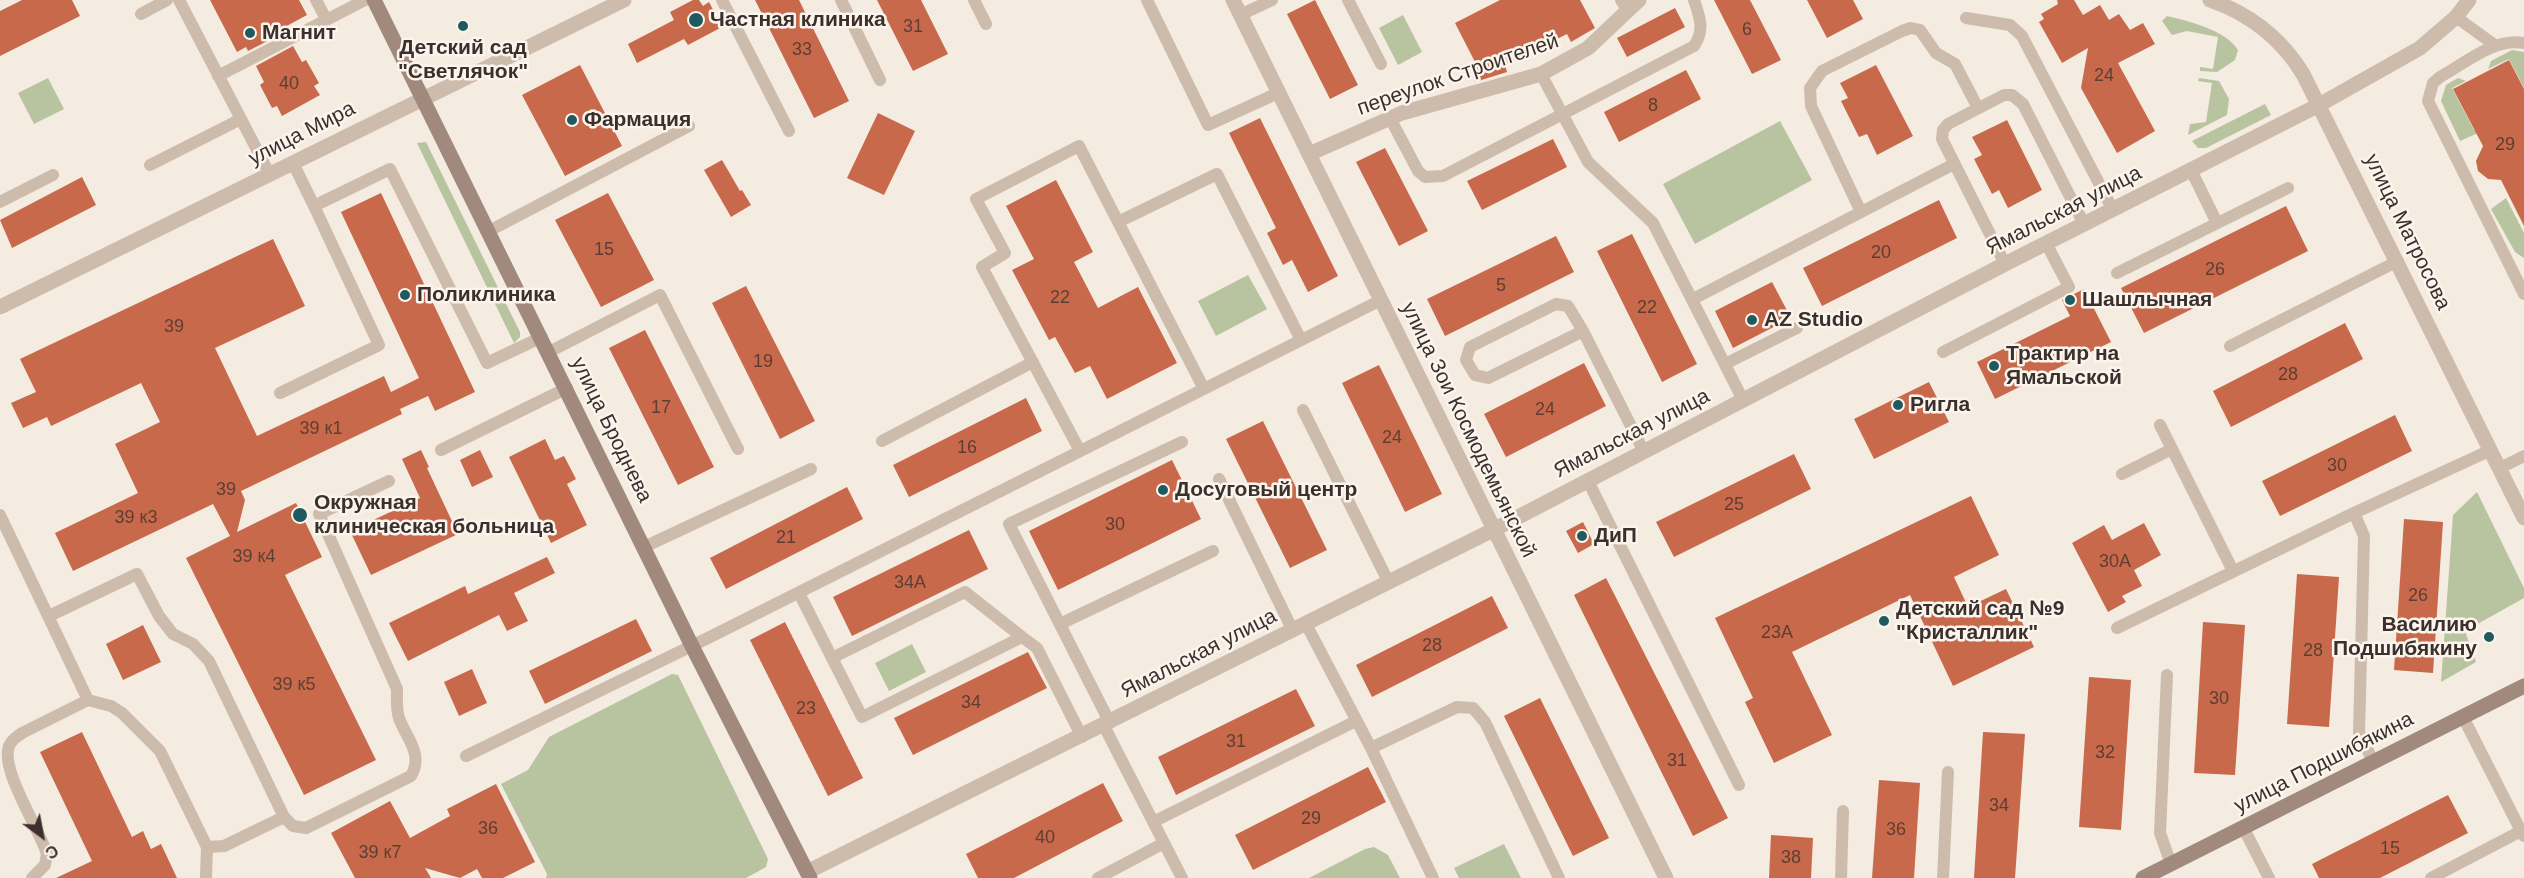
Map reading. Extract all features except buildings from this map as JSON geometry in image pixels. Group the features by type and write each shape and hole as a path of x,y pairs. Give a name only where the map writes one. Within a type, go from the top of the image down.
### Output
{"main road":[{"name":"улица Броднева","path":"374,0 542,337 804,876"},
{"name":"улица Подшибякина","path":"2143,878 2524,686"}],"street":[{"name":"улица Мира","path":"2,302 270,175 624,0"},
{"name":"улица Зои Космодемьянской","path":"1233,0 1666,878"},
{"name":"улица Матросова","path":"2210,0 2241,13 2277,40 2294,60 2398,261 2524,518"},
{"name":"Ямальская улица","path":"804,876 1495,530 2046,243 2319,105 2403,59 2438,34 2456,17 2469,0"},
{"name":"переулок Строителей","path":"1309,154 1390,118 1541,74 1588,48 1629,4"}],"lane":[{"path":"141,14 167,0"},
{"path":"179,0 270,175"},
{"path":"316,0 326,19"},
{"path":"218,76 365,0"},
{"path":"722,0 789,131"},
{"path":"841,0 880,80"},
{"path":"974,0 986,24"},
{"path":"1147,0 1208,125 1278,93"},
{"path":"1240,15 1272,0"},
{"path":"1348,0 1382,64"},
{"path":"1390,118 1418,171 1425,177 1443,176 1694,46 1700,36 1702,26 1694,0"},
{"path":"2456,17 2496,46"},
{"path":"1966,18 2010,25 2022,36 2113,210"},
{"path":"1861,212 1811,106 1810,88 1822,71 1902,31 1911,28 1920,30 1936,53 1954,64 1978,108"},
{"path":"2524,43 2508,42 2496,46 2440,77 2433,83 2428,101 2520,275 2524,294"},
{"path":"1541,74 1588,162 1653,223 1743,400"},
{"path":"2006,264 1945,147 1943,130 1948,124 1978,108 2004,95 2018,98 2084,224"},
{"path":"150,165 241,119"},
{"path":"489,231 689,126"},
{"path":"1080,452 982,267 1005,253 976,199 1079,146 1204,389"},
{"path":"280,393 379,345 293,163"},
{"path":"1693,299 1954,164"},
{"path":"314,206 390,169 487,363 542,337"},
{"path":"2191,170 2217,223"},
{"path":"1118,222 1217,174 1301,340"},
{"path":"0,202 53,175"},
{"path":"2116,273 2288,188"},
{"path":"1943,352 2069,286 2046,243"},
{"path":"2230,346 2398,261"},
{"path":"549,352 660,295 738,449"},
{"path":"466,756 799,593 1381,300"},
{"path":"1582,331 1488,378 1475,375 1466,360 1470,347 1556,304 1568,306 1582,331 1644,452"},
{"path":"1725,364 1797,328"},
{"path":"882,441 1033,362"},
{"path":"441,450 567,388"},
{"path":"1303,410 1389,583"},
{"path":"2160,425 2233,572"},
{"path":"1182,442 1009,524 1060,624 1153,822 1182,878"},
{"path":"2122,474 2172,449"},
{"path":"2117,628 2354,513 2491,450"},
{"path":"2500,468 2524,456"},
{"path":"644,548 811,469"},
{"path":"1219,478 1300,628 1371,748 1433,878"},
{"path":"49,616 137,574 159,616 173,634 193,644 209,661 284,817 293,826 306,828 411,776 417,766 416,752 398,716 397,689 320,514 389,481"},
{"path":"1588,481 1739,784"},
{"path":"2354,513 2364,536 2360,733 2373,761"},
{"path":"0,515 88,700"},
{"path":"1060,624 1213,551"},
{"path":"831,658 965,592 1036,648 1082,737"},
{"path":"799,593 862,717 1022,637"},
{"path":"2167,675 2160,833 2171,864"},
{"path":"32,878 45,865 47,854 10,770 8,748 12,740 22,733 88,700 111,706 153,741 207,847 206,878"},
{"path":"1371,748 1457,707 1473,708 1485,722 1559,878"},
{"path":"2432,878 2523,834 2463,717"},
{"path":"1153,822 1356,721"},
{"path":"1943,878 1948,772"},
{"path":"1840,878 1844,811"},
{"path":"207,847 224,846 284,817"},
{"path":"2243,827 2269,878"},
{"path":"1098,878 1164,843"}],"green space":[{"path":"1403,15 1422,52 1398,65 1379,28"},
{"path":"2167,16 2206,27 2225,37 2238,50 2235,60 2217,72 2200,71 2200,67 2213,69 2218,37 2187,31 2172,35 2162,21"},
{"path":"2512,50 2524,52 2524,88 2509,59 2488,69 2491,61"},
{"path":"48,78 64,109 34,124 18,93"},
{"path":"2199,78 2219,81 2229,99 2227,115 2188,135 2190,124 2206,122 2212,83 2198,81"},
{"path":"2458,78 2466,81 2452,88 2474,130 2483,126 2485,130 2460,141 2441,101 2446,85"},
{"path":"2265,104 2271,115 2206,148 2198,148 2192,141"},
{"path":"1780,121 1812,180 1695,244 1663,184"},
{"path":"426,142 520,332 520,337 514,343 417,143"},
{"path":"2506,198 2524,233 2524,258 2515,252 2491,209"},
{"path":"1248,275 1267,309 1216,336 1198,301"},
{"path":"2477,492 2524,588 2524,598 2465,631 2476,662 2441,682 2453,515"},
{"path":"912,644 926,672 889,691 875,663"},
{"path":"672,674 678,675 768,859 766,867 746,878 546,878 547,874 501,784 528,770 549,737"},
{"path":"1504,844 1521,878 1459,878 1454,868"},
{"path":"1374,847 1388,855 1400,878 1309,878 1365,849"}],"place":[{"name":"Частная клиника","path":"696,20"},
{"name":"Детский сад \"Светлячок\"","path":"463,26"},
{"name":"Магнит","path":"250,33"},
{"name":"Фармация","path":"572,120"},
{"name":"Поликлиника","path":"405,295"},
{"name":"Шашлычная","path":"2070,300"},
{"name":"AZ Studio","path":"1752,320"},
{"name":"Трактир на Ямальской","path":"1994,366"},
{"name":"Ригла","path":"1898,405"},
{"name":"Досуговый центр","path":"1163,490"},
{"name":"Окружная клиническая больница","path":"300,515"},
{"name":"ДиП","path":"1582,536"},
{"name":"Детский сад №9 \"Кристаллик\"","path":"1884,621"},
{"name":"Василию Подшибякину","path":"2489,637"}]}
